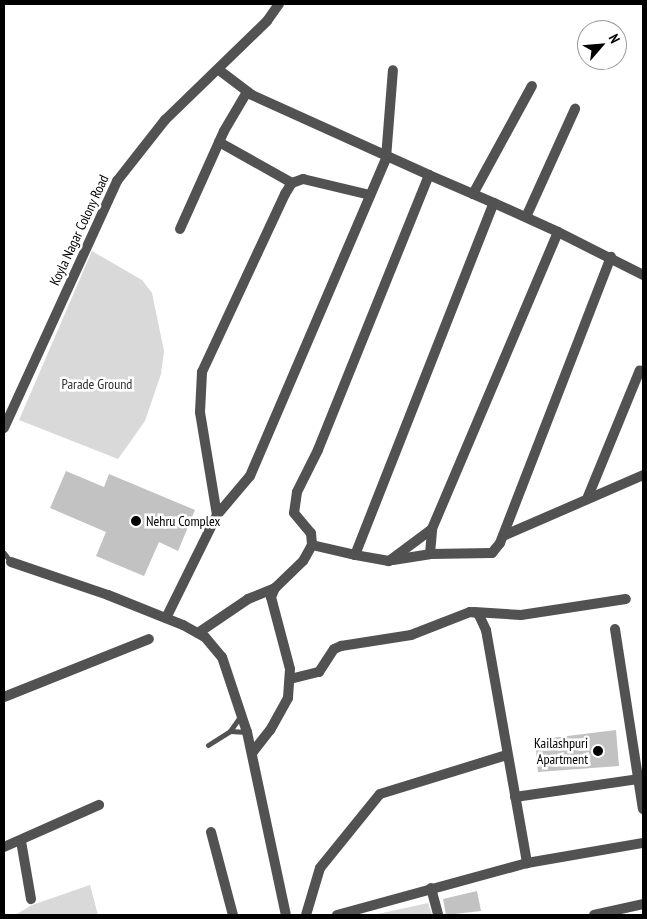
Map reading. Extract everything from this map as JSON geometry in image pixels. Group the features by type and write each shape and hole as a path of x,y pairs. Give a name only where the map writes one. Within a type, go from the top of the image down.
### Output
{"street":[{"name":"Koyla Nagar Colony Road","path":"4,428 117,181 165,120 219,70 267,21 279,4"},
{"path":"219,70 247,92 386,158 526,217 611,257 643,275"},
{"path":"166,618 217,515 250,476 386,158 393,70"},
{"path":"473,194 532,86"},
{"path":"180,229 219,142 247,92"},
{"path":"526,217 575,109"},
{"path":"219,142 292,183"},
{"path":"198,633 248,599 274,588 303,561 312,545 311,533 294,513 297,492 322,441 429,175"},
{"path":"217,515 200,412 202,372 292,183 303,179 317,180 370,195"},
{"path":"355,555 494,203"},
{"path":"430,554 432,528 558,232"},
{"path":"312,545 389,561 430,554 492,553 503,536 611,257"},
{"path":"587,499 640,370"},
{"path":"503,536 643,475"},
{"path":"389,561 432,528"},
{"path":"7,562 108,595 166,618 198,633 222,657 247,732 286,915"},
{"path":"252,753 283,711 290,679 287,654 270,604 274,588"},
{"path":"290,679 318,672 334,649 341,646 411,635 470,612 521,615 626,599"},
{"path":"470,612 478,613 483,618 486,630 527,863"},
{"path":"615,629 639,760 638,779 643,809"},
{"path":"4,697 149,639"},
{"path":"306,915 320,868 380,794 507,755"},
{"path":"515,797 638,779"},
{"path":"4,847 22,841 99,805"},
{"path":"211,832 233,915"},
{"path":"22,841 31,899"},
{"path":"337,915 527,863 643,843"},
{"path":"430,888 438,915"},
{"path":"594,915 643,904"}],"lane":[{"path":"4,553 7,562"},
{"path":"208,745 230,730 242,715"},
{"path":"230,730 247,732"}],"green space":[{"name":"Parade Ground","path":"92,251 142,280 152,293 164,351 161,374 145,421 118,459 19,420"},
{"path":"90,885 98,915 15,915 32,905"},
{"path":"428,903 432,915 373,915"}],"building":[{"name":"Nehru Complex","path":"66,471 104,487 109,474 195,510 178,551 159,542 144,576 96,556 106,532 50,508"},
{"name":"Kailashpuri Apartment","path":"616,730 619,766 538,772 535,740"},
{"path":"477,891 481,911 446,915 443,899"}],"place":[{"name":"Nehru Complex","path":"136,521"},
{"name":"Kailashpuri Apartment","path":"598,751"}]}
